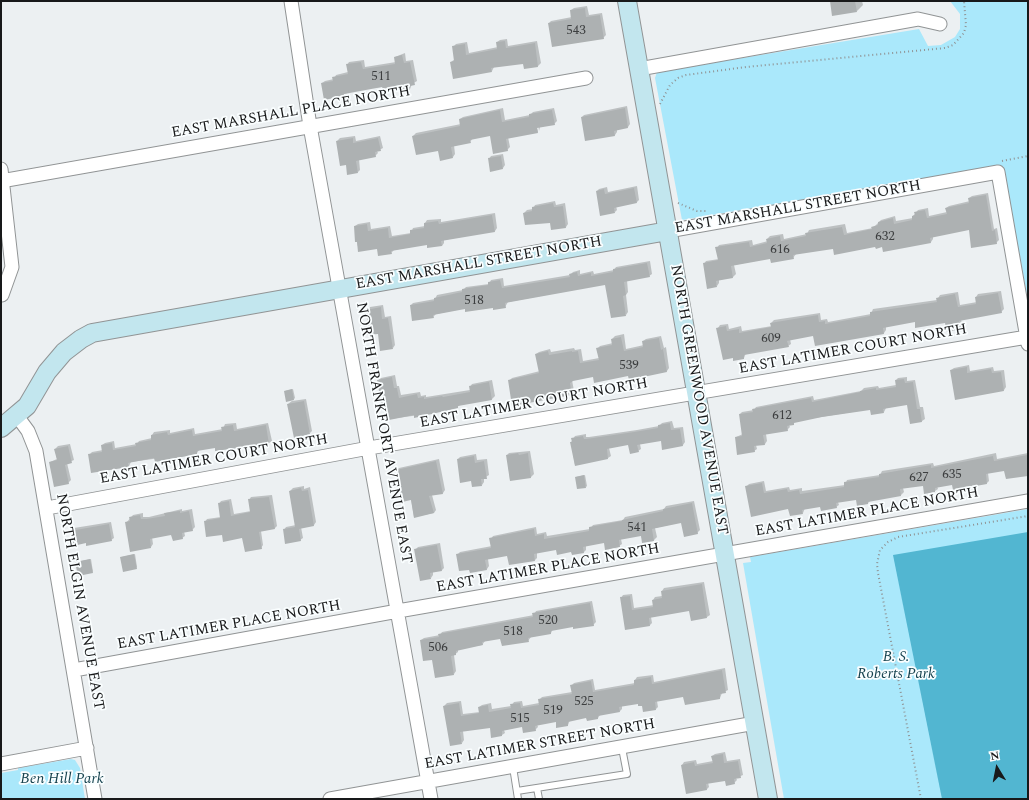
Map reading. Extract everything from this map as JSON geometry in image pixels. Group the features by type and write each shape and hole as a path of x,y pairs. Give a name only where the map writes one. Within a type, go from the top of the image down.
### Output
{"street":[{"name":"NORTH FRANKFORT AVENUE EAST","path":"291,1 310,126 341,288 431,799"},
{"name":"NORTH GREENWOOD AVENUE EAST","path":"627,1 726,554 768,799"},
{"path":"639,69 918,19 940,24"},
{"name":"EAST MARSHALL PLACE NORTH","path":"2,177 586,78"},
{"name":"EAST MARSHALL STREET NORTH","path":"1,428 27,406 56,360 72,346 92,333 341,288 668,232 998,172 1027,341"},
{"path":"2,177 12,267 2,296"},
{"name":"EAST LATIMER COURT NORTH","path":"47,508 369,448 697,393 1027,341"},
{"name":"NORTH ELGIN AVENUE EAST","path":"16,416 28,431 36,451 47,508 95,799"},
{"name":"EAST LATIMER PLACE NORTH","path":"74,670 398,611 1028,501"},
{"name":"EAST LATIMER STREET NORTH","path":"330,799 755,723"},
{"path":"1,764 87,748"}],"lane":[{"path":"517,791 627,774 622,748"},
{"path":"513,767 518,799"},
{"path":"537,788 539,799"}],"path":[{"path":"659,105 670,85 678,78 686,75 746,67 944,48 952,45 964,33 966,25 964,1"},
{"path":"922,799 878,572 877,564 880,550 888,542 898,537 1028,516"}],"green space":[{"path":"950,1 1028,1 1028,300 1003,166 682,220 655,78 657,72 919,29 928,46 941,45 955,37 960,29 960,14"},
{"name":"B. S. Roberts Park","path":"1028,509 1028,799 784,799 743,563 751,562 750,557"},
{"name":"Ben Hill Park","path":"71,759 75,760 80,768 85,799 1,799 1,773 18,770 18,768"}],"shaded area":[{"path":"1028,532 1028,799 942,799 893,555"}],"building":[{"path":"830,1 855,1 857,12 832,16"},
{"path":"585,8 586,17 600,15 604,39 552,47 548,23 571,19 570,10"},
{"path":"505,41 506,48 535,43 538,67 524,69 523,64 491,68 492,72 453,79 450,62 454,61 452,46 465,44 466,55 497,49 496,42"},
{"path":"402,55 404,63 410,62 415,85 410,86 410,90 401,92 400,86 383,89 382,87 344,94 344,96 324,100 321,83 333,81 332,77 348,74 346,64 361,62 363,69 395,64 394,57"},
{"path":"625,108 628,128 614,131 615,136 585,141 581,117"},
{"path":"500,110 502,122 529,117 529,114 552,110 555,125 537,128 538,133 506,139 508,151 493,154 490,136 470,140 471,143 451,147 453,158 440,161 438,151 416,155 412,136 460,126 459,119"},
{"path":"353,138 353,143 378,138 381,151 375,152 376,157 356,161 358,173 347,175 346,165 340,166 336,141"},
{"path":"501,156 503,169 490,172 488,158"},
{"path":"634,188 637,203 614,208 615,213 600,216 596,191 604,189 605,194"},
{"path":"986,195 992,231 995,230 997,244 971,248 969,230 930,238 931,243 883,252 882,247 876,249 875,247 834,255 833,249 793,255 794,259 771,263 770,259 731,266 733,278 716,281 717,287 707,289 703,263 718,260 715,247 749,242 750,247 767,243 766,239 780,236 781,241 806,236 805,233 842,227 844,235 872,229 871,227 878,225 878,222 893,218 894,224 912,220 912,216 915,215 914,212 925,210 927,218 947,214 945,208 969,203 968,198"},
{"path":"553,203 554,207 563,206 566,228 551,230 550,223 525,225 523,213 532,211 532,207"},
{"path":"492,215 495,232 441,241 442,246 427,248 427,245 391,251 392,254 378,256 377,249 358,252 357,242 355,242 354,226 367,224 368,231 388,228 389,238 410,234 410,230 424,228 424,223 438,221 439,224"},
{"path":"647,263 650,277 624,282 626,295 623,296 626,316 611,318 605,285 505,303 506,308 493,310 493,308 465,312 465,309 433,315 434,318 412,321 410,305 434,301 434,298 462,292 462,289 488,285 488,282 500,280 502,288 570,277 569,274 577,272 578,276 591,273 591,276 613,272 613,269"},
{"path":"998,293 1002,313 959,321 960,329 947,332 945,323 915,328 915,322 883,328 884,334 815,346 813,336 787,341 789,347 744,355 744,359 733,361 733,358 723,360 716,328 726,326 727,331 739,329 739,333 771,327 770,323 818,315 819,322 825,321 825,324 870,316 870,312 937,302 936,298 955,294 958,307 976,304 975,297"},
{"path":"381,307 382,319 388,318 393,349 380,351 378,334 366,335 364,324 368,324 366,310"},
{"path":"621,337 624,351 643,347 642,341 659,338 661,350 663,349 667,372 629,380 628,376 594,383 593,377 573,381 570,383 572,395 512,406 508,380 539,373 535,354 548,351 549,355 578,351 580,363 599,360 596,348 612,345 611,339"},
{"path":"967,367 967,373 991,369 992,373 1001,372 1004,391 955,400 950,370"},
{"path":"392,377 394,388 397,388 399,398 417,394 418,398 424,397 424,399 443,397 470,392 469,386 489,382 492,400 458,406 458,408 414,418 414,415 389,420 386,406 382,407 377,380"},
{"path":"904,379 905,383 913,382 917,409 920,409 922,422 910,424 907,405 883,409 884,413 871,415 870,410 822,417 794,423 794,425 787,426 788,431 763,435 765,445 754,446 755,452 737,455 735,437 742,436 739,414 753,412 752,409 811,398 812,402 876,388 876,390 896,387 895,380"},
{"path":"292,389 294,400 286,402 284,391"},
{"path":"304,401 310,434 294,438 287,404"},
{"path":"670,423 671,430 680,429 683,446 662,450 661,441 637,445 639,452 630,454 628,445 607,449 608,459 575,466 570,442 572,442 571,438 583,436 584,439 586,439 634,432 658,428 658,425"},
{"path":"233,425 234,431 266,425 269,444 215,451 215,448 197,451 197,454 155,462 154,458 128,463 129,467 91,473 88,454 102,452 101,445 112,443 113,450 136,446 135,443 151,440 151,435 167,432 168,435 192,430 193,436 222,431 221,427"},
{"path":"68,446 72,463 65,465 69,484 54,487 49,462 57,460 54,449"},
{"path":"518,453 519,455 528,453 531,478 510,481 506,455"},
{"path":"1027,455 1028,476 1006,479 1004,471 986,474 987,484 953,490 952,485 935,488 935,492 924,494 923,486 900,489 901,496 868,502 868,504 857,506 856,500 836,503 837,508 821,511 820,507 802,510 803,514 790,516 788,509 751,517 745,486 762,483 764,493 787,489 788,492 799,490 800,494 844,487 844,482 879,477 879,474 931,465 931,468 993,456 994,461"},
{"path":"474,456 475,463 484,461 487,479 481,479 482,486 472,487 471,481 460,483 457,459"},
{"path":"436,461 443,494 429,496 434,513 414,518 411,500 402,502 396,470"},
{"path":"584,475 586,488 577,489 575,477"},
{"path":"301,488 302,491 308,490 314,526 299,529 301,541 285,544 283,529 295,527 289,491"},
{"path":"269,497 275,529 259,532 262,549 245,552 242,538 223,542 222,535 206,537 204,521 220,518 218,503 229,501 231,516 250,512 248,499"},
{"path":"692,503 698,534 684,537 681,523 652,529 654,541 642,543 641,536 619,540 620,547 605,550 604,543 583,547 584,553 572,555 571,552 557,555 556,550 534,554 535,561 509,565 507,556 485,560 487,570 470,573 469,570 459,571 456,554 491,548 489,538 534,529 535,536 544,534 544,539 589,531 589,527 622,521 663,511 663,509"},
{"path":"180,511 180,513 189,511 193,531 182,533 183,539 173,541 171,535 150,539 151,548 130,552 125,522 130,521 129,517 140,515 141,519 146,519 165,516 164,513"},
{"path":"109,524 112,541 86,546 86,543 73,546 70,531"},
{"path":"437,545 442,571 430,573 431,579 420,581 414,549"},
{"path":"134,554 137,569 123,572 120,557"},
{"path":"90,559 93,573 78,576 75,562"},
{"path":"702,584 707,618 691,621 689,611 649,618 650,626 625,630 620,597 630,596 632,610 653,607 652,600 662,598 661,591"},
{"path":"590,603 594,626 573,629 573,627 551,631 551,634 528,638 529,642 502,646 500,639 482,642 483,645 456,651 456,655 451,656 454,675 435,678 432,660 423,661 420,640 439,637 438,634 533,617 532,613"},
{"path":"722,670 726,693 720,694 720,699 685,705 683,697 655,702 656,710 643,712 642,706 638,706 638,704 619,707 620,712 598,716 598,719 587,721 586,718 568,722 568,726 556,728 556,722 535,726 536,731 523,733 522,727 502,731 502,736 491,738 490,728 460,732 462,744 450,746 443,706 459,703 461,716 479,713 478,707 488,705 489,712 511,708 510,704 520,703 521,708 539,705 538,699 572,694 570,685 591,681 593,692 634,685 634,680 651,677 652,684"},
{"path":"723,754 724,763 738,761 741,778 734,779 735,784 726,786 725,781 706,784 707,790 686,794 681,765 694,762 695,766 713,763 711,756"}]}
